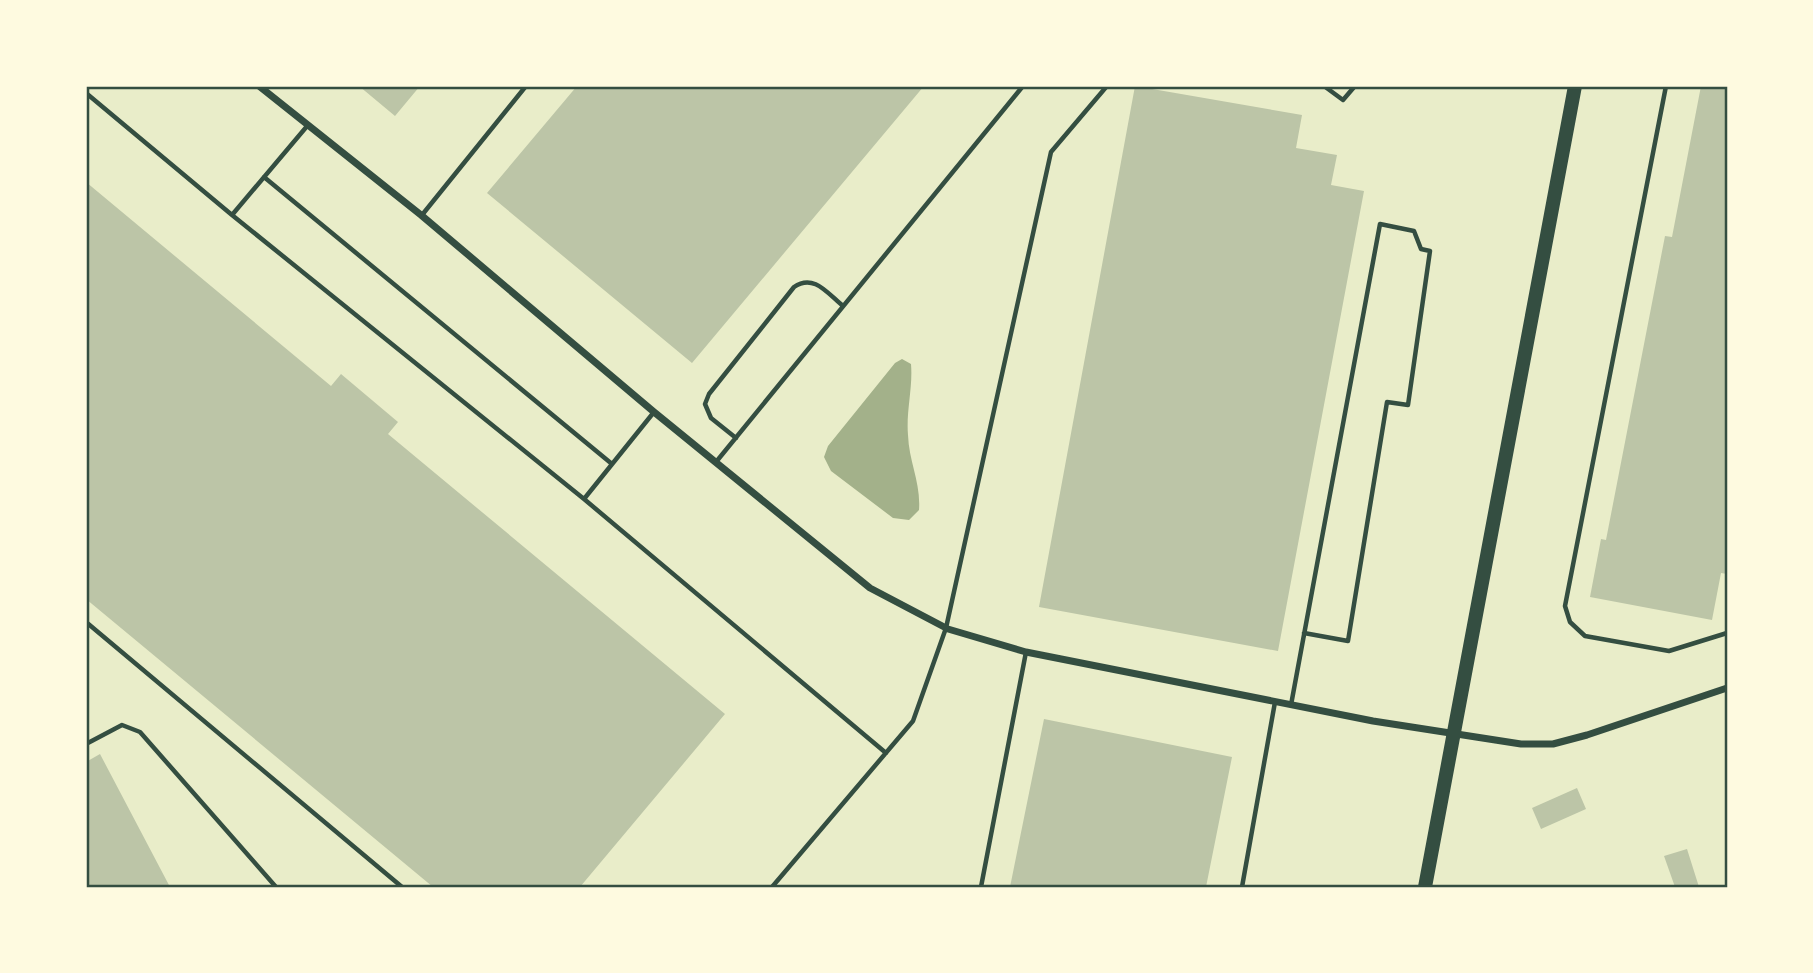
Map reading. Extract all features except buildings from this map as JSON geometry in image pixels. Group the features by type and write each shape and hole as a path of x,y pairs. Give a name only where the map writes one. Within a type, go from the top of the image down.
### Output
{"main road":[{"path":"1425,887 1575,86"}],"street":[{"path":"259,86 421,215 654,412 870,588 946,628 1027,652 1373,721 1521,744 1553,744 1587,735 1727,688"}],"lane":[{"path":"421,215 526,86"},
{"path":"716,463 1023,86"},
{"path":"772,887 913,721 946,628 1051,152 1107,86"},
{"path":"1324,86 1343,100 1355,86"},
{"path":"1666,86 1565,606 1570,622 1585,636 1645,647 1669,651 1727,633"},
{"path":"86,93 232,215 584,499 886,753"},
{"path":"232,215 308,125"},
{"path":"264,177 612,464"},
{"path":"1291,705 1304,633 1380,224 1414,231 1421,249 1430,251 1408,405 1387,402 1348,641 1304,633"},
{"path":"736,438 711,418 705,404 709,394 794,287 806,281 815,282 843,306"},
{"path":"584,499 654,412"},
{"path":"86,622 402,887"},
{"path":"982,887 1027,652"},
{"path":"1242,887 1275,702"},
{"path":"86,744 122,725 140,732 276,887"}],"shaded area":[{"path":"902,359 911,364 908,435 919,500 919,510 909,520 893,518 831,471 824,457 828,446 895,363"}]}
